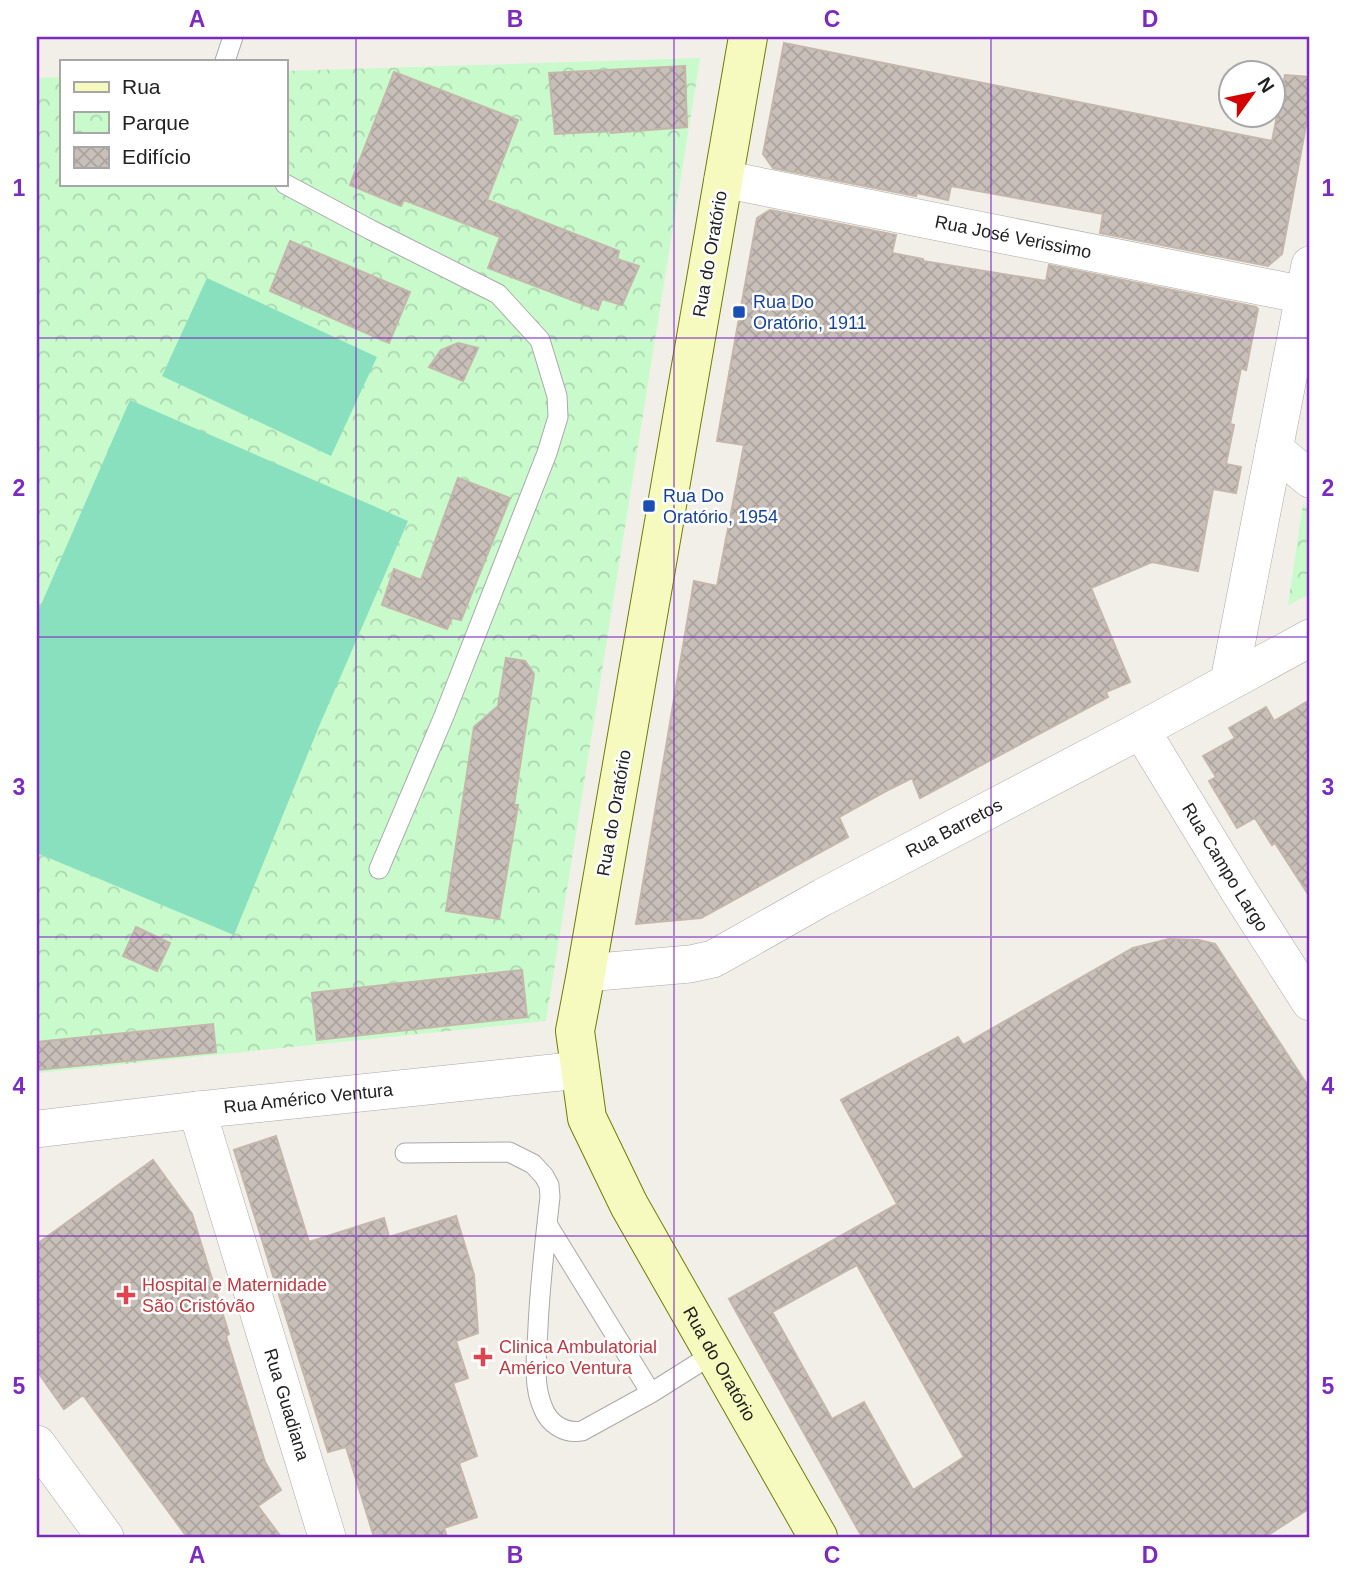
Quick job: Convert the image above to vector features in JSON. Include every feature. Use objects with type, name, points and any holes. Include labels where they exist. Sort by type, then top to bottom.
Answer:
[{"type":"street","name":"Rua do Oratório","points":[[748,37],[575,1031],[587,1118],[599,1143],[629,1205],[818,1537]]},
{"type":"street","name":"Rua José Verissimo","points":[[723,179],[1307,280]]},
{"type":"street","points":[[1229,681],[1307,280]]},
{"type":"street","points":[[1274,450],[1310,479]]},
{"type":"street","name":"Rua Barretos","points":[[586,973],[690,964],[713,959],[823,897],[1310,638]]},
{"type":"street","name":"Rua Campo Largo","points":[[1141,730],[1310,1002]]},
{"type":"street","name":"Rua Américo Ventura","points":[[37,1129],[580,1070]]},
{"type":"street","name":"Rua Guadiana","points":[[197,1110],[327,1537]]},
{"type":"street","points":[[37,1444],[105,1537]]},
{"type":"lane","points":[[225,60],[233,37]]},
{"type":"lane","points":[[287,185],[498,294],[540,340],[557,396],[558,417],[547,453],[444,716],[379,869]]},
{"type":"lane","points":[[405,1153],[509,1152],[533,1164],[544,1175],[549,1185],[550,1197],[541,1269],[536,1376],[543,1410],[556,1426],[573,1433],[582,1431],[651,1393],[713,1354]]},
{"type":"lane","points":[[547,1224],[651,1393]]},
{"type":"green space","points":[[700,58],[546,1021],[37,1073],[37,78],[60,77],[60,186],[287,186],[287,71]]},
{"type":"green space","points":[[207,278],[377,357],[331,456],[162,376]]},
{"type":"green space","points":[[130,400],[408,521],[320,724],[234,935],[37,853],[37,614]]},
{"type":"green space","points":[[1303,504],[1310,510],[1310,594],[1288,605]]},
{"type":"building","points":[[784,43],[1272,141],[1274,130],[1288,130],[1288,75],[1310,77],[1310,104],[1282,254],[1268,266],[1100,233],[1103,214],[951,186],[948,200],[917,193],[916,196],[773,168],[763,154]]},
{"type":"building","points":[[685,66],[687,127],[555,134],[549,73]]},
{"type":"building","points":[[394,72],[518,120],[487,200],[619,251],[617,259],[639,266],[622,305],[602,299],[598,310],[488,268],[500,237],[404,200],[401,206],[350,185]]},
{"type":"building","points":[[770,210],[896,235],[892,253],[923,261],[1046,281],[1049,265],[1256,307],[1258,309],[1246,370],[1241,368],[1230,424],[1234,425],[1226,464],[1241,467],[1236,493],[1213,489],[1198,571],[1152,562],[1091,588],[1130,682],[1106,692],[1108,697],[920,798],[912,778],[886,791],[839,817],[848,837],[701,918],[636,924],[694,581],[717,586],[744,445],[717,441],[757,218]]},
{"type":"building","points":[[290,241],[410,292],[389,343],[270,291]]},
{"type":"building","points":[[458,343],[478,348],[463,381],[429,367],[441,350]]},
{"type":"building","points":[[458,478],[510,498],[461,620],[452,618],[447,629],[382,605],[394,569],[421,580]]},
{"type":"building","points":[[506,658],[525,661],[534,674],[514,805],[518,805],[499,919],[446,911],[474,727],[498,706]]},
{"type":"building","points":[[1310,700],[1310,897],[1275,843],[1272,845],[1255,818],[1237,828],[1209,781],[1216,777],[1203,756],[1235,738],[1229,728],[1266,707],[1274,721]]},
{"type":"building","points":[[136,927],[170,943],[157,971],[123,956]]},
{"type":"building","points":[[1169,939],[1199,940],[1215,944],[1310,1089],[1310,1508],[1265,1537],[862,1537],[729,1299],[897,1204],[841,1100],[958,1037],[963,1045],[1133,948]],"holes":[[[857,1265],[964,1457],[913,1490],[864,1402],[832,1419],[772,1312]]]},
{"type":"building","points":[[522,970],[527,1017],[317,1040],[312,993]]},
{"type":"building","points":[[213,1024],[216,1052],[37,1070],[37,1042]]},
{"type":"building","points":[[276,1136],[309,1242],[384,1218],[389,1237],[456,1216],[474,1275],[478,1333],[456,1341],[468,1378],[453,1383],[477,1456],[459,1463],[477,1517],[444,1528],[447,1537],[374,1537],[346,1447],[328,1452],[234,1150]]},
{"type":"building","name":"Hospital e Maternidade São Cristóvão","points":[[153,1160],[192,1214],[265,1462],[281,1490],[258,1506],[281,1537],[187,1537],[83,1395],[64,1409],[37,1371],[37,1244]]},
{"type":"place","name":"Rua Do Oratório, 1911","points":[[739,312]]},
{"type":"place","name":"Rua Do Oratório, 1954","points":[[649,506]]},
{"type":"place","name":"Hospital e Maternidade São Cristóvão","points":[[126,1295]]},
{"type":"place","name":"Clinica Ambulatorial Américo Ventura","points":[[483,1357]]}]
